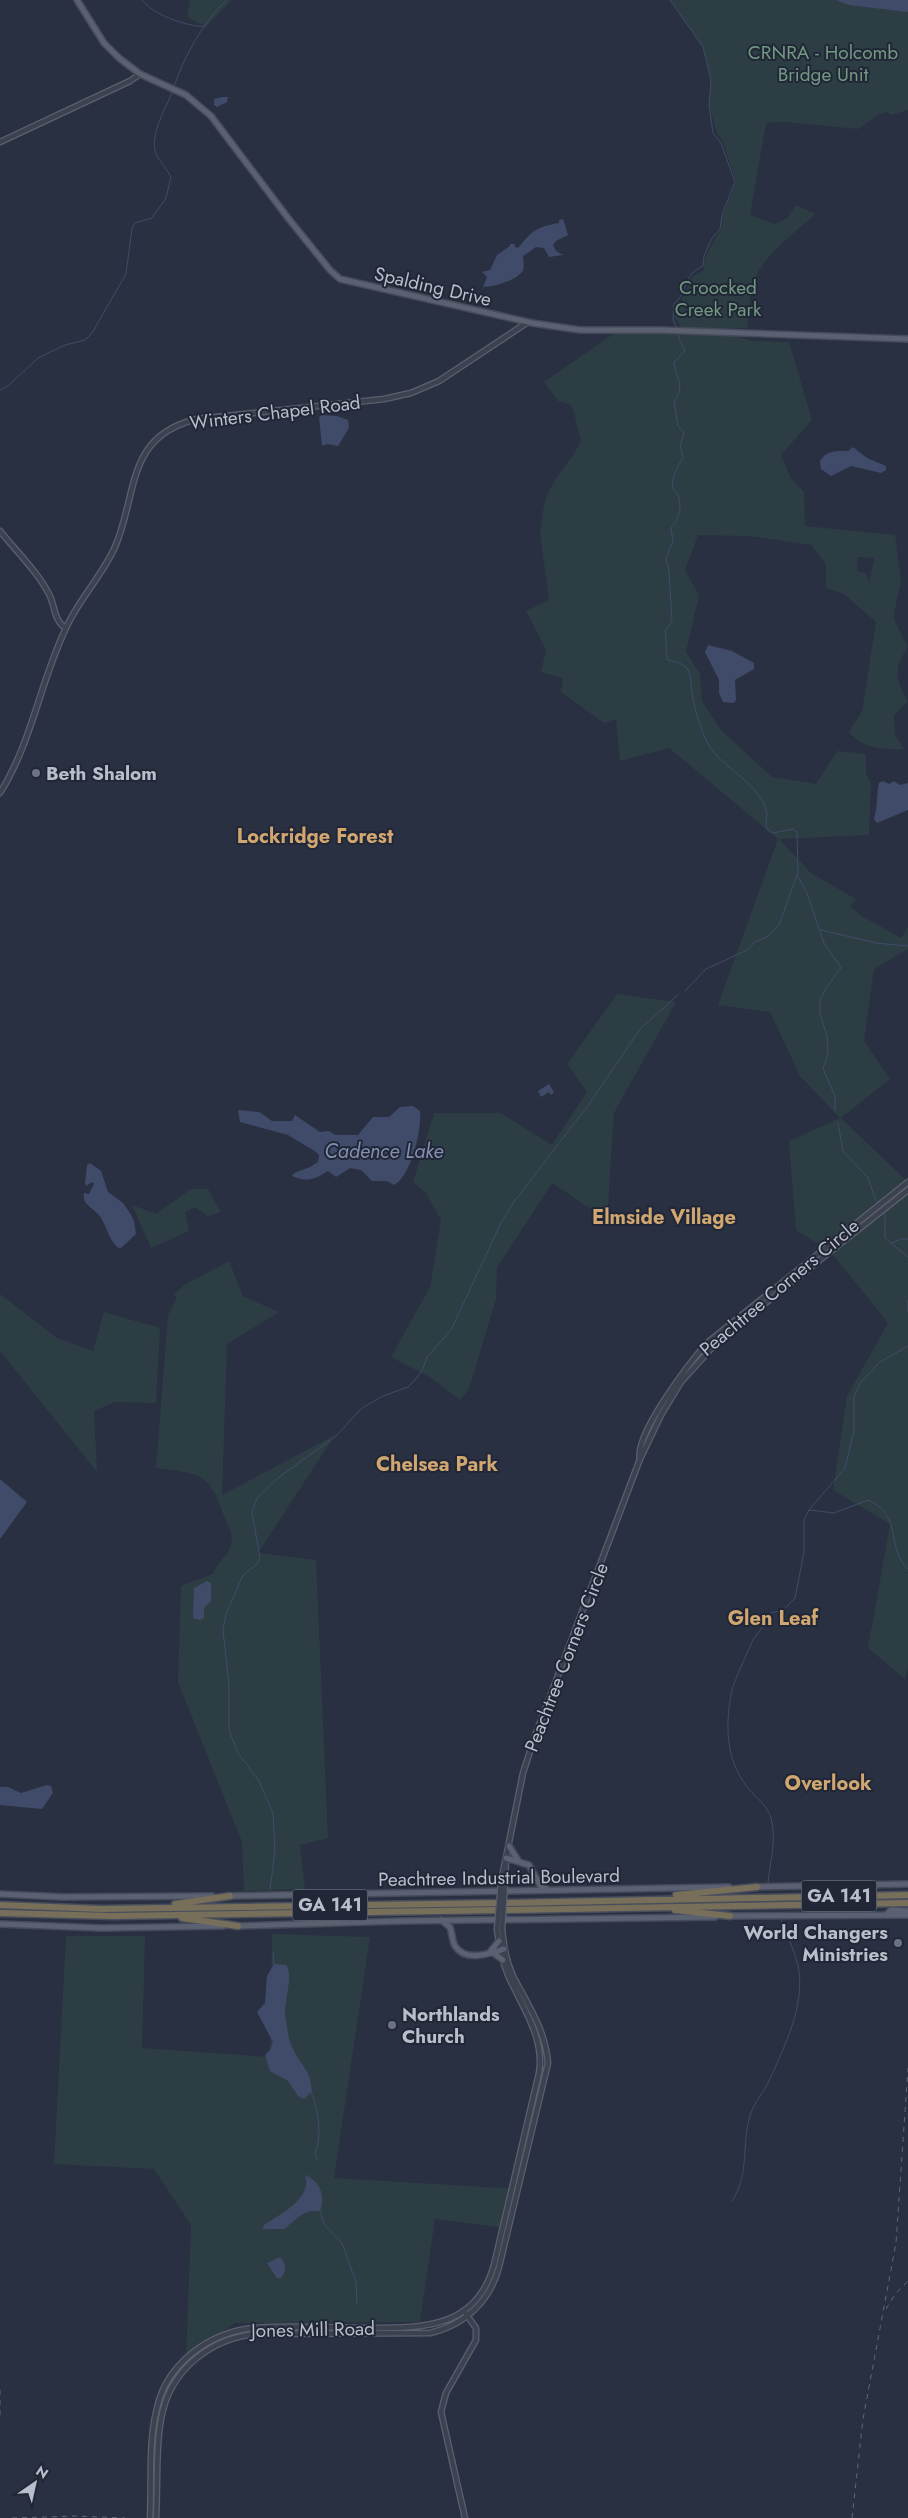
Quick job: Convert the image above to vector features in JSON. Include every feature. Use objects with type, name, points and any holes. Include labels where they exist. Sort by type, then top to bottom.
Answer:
[{"type":"highway","points":[[635,1900],[757,1887]]},
{"type":"highway","name":"Peachtree Industrial Boulevard","points":[[0,1913],[81,1916],[166,1916],[505,1906],[635,1900],[908,1895]]},
{"type":"highway","points":[[156,1908],[230,1896]]},
{"type":"highway","name":"Peachtree Industrial Boulevard","points":[[0,1905],[74,1908],[649,1907],[908,1902]]},
{"type":"highway","points":[[649,1907],[730,1916]]},
{"type":"highway","points":[[166,1916],[238,1926]]},
{"type":"main road","name":"Spalding Drive","points":[[77,0],[108,47],[140,74],[186,95],[211,116],[288,218],[330,270],[340,279],[528,322],[580,330],[660,330],[908,339]]},
{"type":"main road","points":[[508,1846],[518,1860]]},
{"type":"main road","points":[[506,1858],[518,1860],[531,1867],[542,1887],[551,1891]]},
{"type":"main road","points":[[529,1892],[537,1879]]},
{"type":"main road","name":"Peachtree Industrial Boulevard","points":[[0,1894],[74,1897],[230,1896],[908,1884]]},
{"type":"main road","points":[[886,1914],[891,1910],[908,1911]]},
{"type":"main road","points":[[0,1924],[102,1928],[440,1920],[908,1915]]},
{"type":"main road","points":[[440,1920],[450,1927],[456,1946],[463,1953],[473,1955],[502,1949]]},
{"type":"main road","points":[[452,1934],[462,1920]]},
{"type":"main road","points":[[491,1952],[499,1941]]},
{"type":"main road","points":[[491,1952],[503,1960]]},
{"type":"street","points":[[0,142],[130,81],[140,74]]},
{"type":"street","name":"Winters Chapel Road","points":[[0,793],[23,746],[66,628],[115,548],[134,475],[143,455],[157,437],[171,428],[196,420],[380,399],[411,393],[439,381],[528,322]]},
{"type":"street","points":[[0,531],[44,586],[54,605],[58,621],[66,628]]},
{"type":"street","name":"Peachtree Corners Circle","points":[[640,1459],[639,1454],[666,1395],[682,1372],[707,1343],[908,1182]]},
{"type":"street","name":"Peachtree Corners Circle","points":[[502,1949],[503,1882],[506,1858],[526,1762],[640,1459],[672,1397],[704,1355],[742,1320],[908,1190]]},
{"type":"street","name":"Peachtree Corners Circle","points":[[501,1931],[499,1941],[502,1949]]},
{"type":"street","name":"Jones Mill Road","points":[[501,1931],[517,1982]]},
{"type":"street","name":"Jones Mill Road","points":[[150,2518],[153,2431],[158,2402],[176,2368],[204,2344],[229,2333],[259,2328],[419,2327],[444,2322],[464,2311],[483,2290],[494,2264],[539,2073],[540,2053],[534,2032],[503,1960],[502,1949]]},
{"type":"street","name":"Jones Mill Road","points":[[156,2518],[159,2432],[163,2409],[180,2375],[207,2350],[234,2338],[256,2334],[430,2333],[452,2326],[468,2316],[489,2293],[499,2268],[546,2075],[547,2054],[542,2030],[502,1949]]},
{"type":"street","points":[[534,2032],[542,2030]]},
{"type":"street","points":[[464,2311],[476,2328],[476,2340],[446,2393],[441,2412],[465,2518]]},
{"type":"green space","points":[[190,0],[232,0],[206,27],[187,17]]},
{"type":"green space","name":"CRNRA - Holcomb Bridge Unit","points":[[670,0],[838,0],[908,12],[908,110],[891,115],[887,112],[880,114],[858,129],[784,122],[766,123],[750,215],[775,224],[787,218],[796,205],[815,214],[771,254],[758,273],[752,288],[747,328],[683,329],[674,316],[692,277],[704,270],[705,257],[721,229],[723,216],[736,182],[723,142],[717,133],[709,105],[711,80],[703,47]]},
{"type":"green space","points":[[616,332],[735,336],[752,341],[789,342],[812,420],[781,455],[791,478],[804,492],[805,526],[895,535],[901,580],[894,614],[896,624],[908,647],[898,668],[898,680],[908,701],[894,715],[895,735],[904,749],[889,749],[867,745],[860,742],[849,732],[862,711],[876,622],[844,594],[826,588],[826,564],[811,545],[750,536],[698,535],[685,570],[699,595],[686,652],[700,674],[702,701],[720,729],[772,777],[816,784],[837,751],[866,754],[866,773],[871,784],[869,835],[779,839],[811,873],[856,899],[850,906],[862,916],[901,938],[908,927],[908,949],[874,969],[864,1041],[890,1079],[841,1118],[908,1182],[908,1668],[905,1679],[868,1648],[890,1524],[833,1490],[847,1396],[888,1323],[831,1252],[796,1230],[789,1141],[840,1118],[800,1076],[770,1012],[718,1005],[778,839],[669,748],[620,761],[616,719],[604,723],[561,692],[563,678],[541,672],[546,650],[526,611],[549,600],[540,533],[543,512],[552,484],[581,441],[573,409],[569,404],[558,401],[544,382]],"holes":[[[858,557],[874,558],[869,583],[866,573],[857,571]]]},
{"type":"green space","points":[[617,994],[676,1002],[614,1113],[607,1220],[552,1183],[497,1268],[496,1299],[469,1389],[460,1400],[430,1377],[391,1357],[430,1287],[441,1220],[426,1193],[413,1182],[434,1113],[501,1113],[552,1145],[587,1092],[567,1064]]},
{"type":"green space","points":[[191,1189],[208,1189],[221,1212],[208,1216],[195,1207],[185,1212],[189,1231],[151,1248],[132,1205],[156,1214]]},
{"type":"green space","points":[[229,1261],[243,1296],[279,1312],[227,1344],[222,1495],[335,1435],[258,1553],[316,1560],[328,1838],[300,1845],[305,1889],[244,1891],[242,1842],[178,1682],[181,1586],[213,1574],[229,1549],[232,1538],[219,1501],[207,1483],[200,1477],[192,1474],[156,1468],[168,1315],[177,1298],[174,1294],[184,1285]]},
{"type":"green space","points":[[0,1294],[57,1338],[93,1351],[104,1312],[160,1328],[156,1403],[115,1402],[94,1411],[97,1472],[0,1351]]},
{"type":"green space","points":[[272,1934],[370,1937],[334,2178],[519,2189],[511,2229],[435,2219],[420,2322],[235,2323],[186,2358],[191,2225],[154,2169],[54,2164],[66,1936],[145,1936],[142,2048],[270,2057]]},
{"type":"water","points":[[836,0],[908,0],[908,12],[849,5]]},
{"type":"water","points":[[228,97],[227,102],[217,107],[214,105],[214,99]]},
{"type":"water","points":[[563,219],[568,235],[556,241],[553,245],[556,251],[563,255],[549,257],[544,248],[536,247],[523,256],[523,268],[519,275],[504,283],[483,287],[487,277],[482,272],[490,270],[497,255],[510,246],[510,244],[515,244],[515,247],[518,248],[535,231],[545,226],[559,223],[559,220]]},
{"type":"water","points":[[322,415],[337,416],[348,420],[349,428],[338,446],[327,444],[322,446],[319,417]]},
{"type":"water","points":[[853,447],[867,458],[886,466],[886,470],[881,473],[851,466],[831,476],[821,469],[820,461],[823,457],[836,451],[848,451]]},
{"type":"water","points":[[708,645],[732,651],[754,663],[754,669],[735,680],[736,700],[734,703],[723,702],[719,693],[719,680],[705,652]]},
{"type":"water","points":[[883,781],[889,784],[894,781],[900,785],[908,783],[908,810],[877,823],[874,819],[878,788],[879,783]]},
{"type":"water","points":[[549,1084],[554,1092],[551,1095],[549,1092],[541,1097],[538,1091]]},
{"type":"water","name":"Cadence Lake","points":[[413,1106],[420,1111],[417,1140],[406,1173],[394,1185],[387,1181],[372,1181],[361,1170],[350,1168],[336,1177],[328,1171],[307,1180],[292,1176],[294,1173],[318,1162],[319,1155],[288,1135],[240,1122],[238,1110],[259,1112],[272,1121],[292,1121],[295,1115],[320,1132],[329,1131],[335,1135],[358,1135],[373,1117],[389,1117],[400,1107]]},
{"type":"water","points":[[90,1163],[101,1171],[108,1192],[123,1203],[134,1221],[136,1234],[120,1249],[111,1239],[99,1215],[85,1201],[84,1193],[89,1194],[94,1184],[92,1182],[86,1186],[85,1184],[87,1165]]},
{"type":"water","points":[[0,1479],[27,1502],[0,1539]]},
{"type":"water","points":[[207,1581],[211,1583],[211,1601],[204,1608],[204,1618],[200,1620],[193,1618],[194,1588]]},
{"type":"water","points":[[47,1785],[51,1786],[53,1793],[42,1809],[0,1805],[0,1787],[8,1787],[21,1793]]},
{"type":"water","points":[[274,1964],[286,1965],[288,1969],[289,1981],[285,2015],[288,2032],[293,2049],[309,2076],[312,2091],[304,2099],[298,2096],[288,2081],[270,2071],[265,2055],[270,2050],[273,2042],[257,2012],[265,2003],[267,1976]]},
{"type":"water","points":[[305,2176],[315,2181],[318,2185],[322,2195],[320,2211],[310,2211],[301,2215],[284,2229],[263,2229],[264,2225],[286,2211],[299,2199],[304,2192]]},
{"type":"water","points":[[280,2257],[284,2262],[285,2270],[281,2278],[277,2278],[267,2263]]},
{"type":"waterway","points":[[142,0],[154,11],[170,19],[204,27]]},
{"type":"waterway","points":[[174,87],[183,63],[195,40],[226,0]]},
{"type":"waterway","points":[[670,0],[703,47],[711,80],[709,105],[713,133],[721,143],[735,182],[722,215],[720,229],[711,240],[704,256],[703,266],[691,274],[682,294],[674,304],[673,320],[677,328]]},
{"type":"waterway","points":[[0,390],[8,386],[38,358],[65,345],[85,340],[92,333],[126,274],[132,228],[135,223],[152,218],[166,198],[171,177],[156,154],[154,147],[156,130],[173,91]]},
{"type":"waterway","points":[[679,331],[679,339],[685,350],[674,363],[680,387],[678,396],[674,401],[678,426],[684,433],[680,446],[683,457],[672,484],[679,498],[680,510],[671,528],[673,541],[666,558],[669,572],[672,621],[665,631],[667,657],[668,660],[680,663],[688,669],[692,695],[701,728],[708,744],[721,760],[758,794],[767,814],[767,829],[773,833],[793,829],[797,832],[798,872],[779,925],[767,937],[755,942],[747,950],[706,969],[685,991]]},
{"type":"waterway","points":[[797,875],[807,893],[824,943],[841,968],[826,988],[820,1001],[820,1013],[827,1036],[828,1053],[823,1069],[835,1096],[835,1111]]},
{"type":"waterway","points":[[821,930],[876,943],[908,946]]},
{"type":"waterway","points":[[270,1890],[275,1850],[273,1813],[259,1781],[238,1753],[229,1730],[229,1686],[223,1630],[226,1614],[243,1575],[257,1564],[260,1558],[252,1512],[257,1498],[278,1478],[336,1436],[362,1408],[383,1396],[408,1387],[415,1380],[423,1369],[427,1357],[451,1330],[500,1225],[513,1203],[587,1107],[641,1028],[678,995]]},
{"type":"waterway","points":[[838,1123],[843,1151],[868,1178],[876,1201]]},
{"type":"waterway","points":[[885,1214],[885,1238],[908,1257]]},
{"type":"waterway","points":[[892,1243],[901,1239],[908,1239]]},
{"type":"waterway","points":[[908,1300],[908,1312]]},
{"type":"waterway","points":[[771,1613],[783,1610],[795,1598],[804,1552],[804,1520],[809,1510],[845,1468],[854,1431],[854,1397],[860,1383],[880,1362],[908,1346]]},
{"type":"waterway","points":[[809,1510],[834,1513],[868,1500],[879,1507],[886,1515],[890,1523],[897,1552],[901,1561],[908,1569]]},
{"type":"waterway","points":[[766,1621],[753,1640],[733,1686],[728,1716],[728,1729],[731,1754],[740,1777],[764,1805],[771,1818],[773,1842],[768,1882]]},
{"type":"waterway","points":[[732,2201],[741,2181],[750,2116],[782,2052],[797,2009],[800,1980],[798,1965],[781,1919]]},
{"type":"waterway","points":[[273,1953],[274,1964]]},
{"type":"waterway","points":[[311,2092],[319,2123],[315,2154],[317,2159]]},
{"type":"waterway","points":[[320,2211],[324,2224],[342,2243],[356,2282],[357,2305]]},
{"type":"railway","points":[[852,2518],[863,2419],[896,2243],[908,2068]]},
{"type":"railway","points":[[886,2309],[896,2293],[908,2281]]},
{"type":"railway","points":[[0,2390],[0,2415]]},
{"type":"railway","points":[[12,2518],[77,2516],[125,2518]]},
{"type":"place","name":"Beth Shalom","points":[[36,773]]},
{"type":"place","name":"World Changers Ministries","points":[[898,1943]]},
{"type":"place","name":"Northlands Church","points":[[392,2025]]},
{"type":"district","name":"Lockridge Forest","points":[[315,836]]},
{"type":"district","name":"Elmside Village","points":[[664,1217]]},
{"type":"district","name":"Chelsea Park","points":[[437,1464]]},
{"type":"district","name":"Glen Leaf","points":[[773,1618]]},
{"type":"district","name":"Overlook","points":[[828,1783]]},
{"type":"park label","name":"Croocked Creek Park","points":[[718,298]]}]
